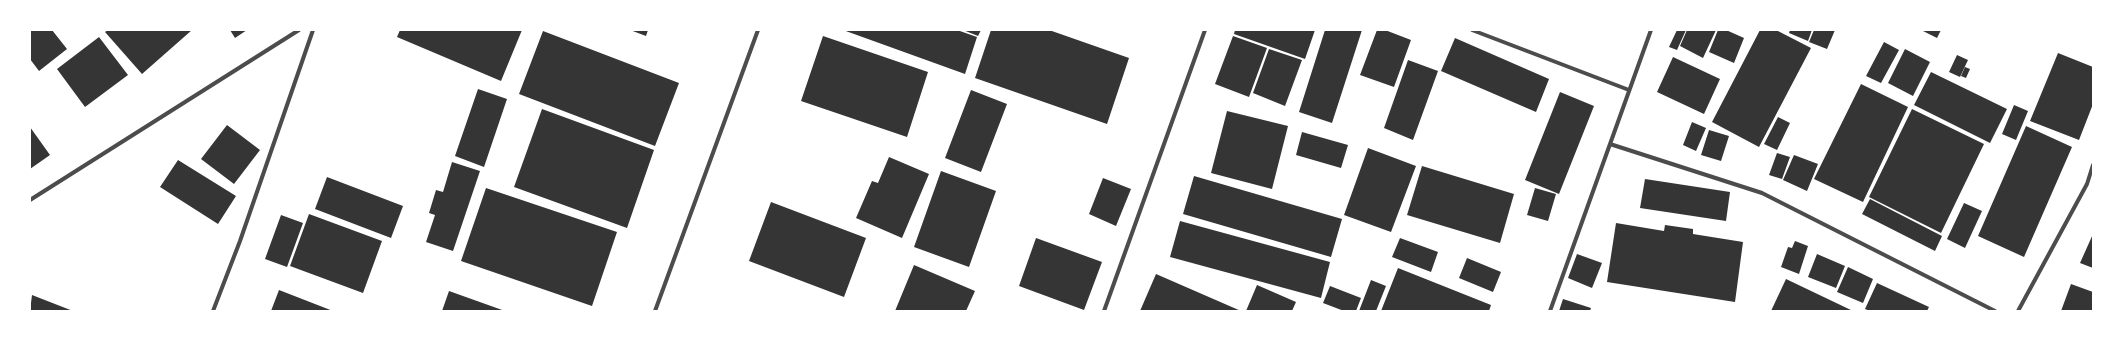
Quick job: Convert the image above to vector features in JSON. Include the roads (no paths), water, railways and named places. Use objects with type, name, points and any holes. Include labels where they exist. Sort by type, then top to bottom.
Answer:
[{"type":"street","points":[[30,200],[299,30]]},
{"type":"street","points":[[213,311],[240,241],[313,30]]},
{"type":"street","points":[[655,311],[758,30]]},
{"type":"street","points":[[1104,311],[1204,30]]},
{"type":"street","points":[[1472,30],[1629,90]]},
{"type":"street","points":[[1550,311],[1651,30]]},
{"type":"street","points":[[1610,144],[1762,192],[1995,311]]},
{"type":"street","points":[[2018,311],[2087,184],[2093,165]]}]
